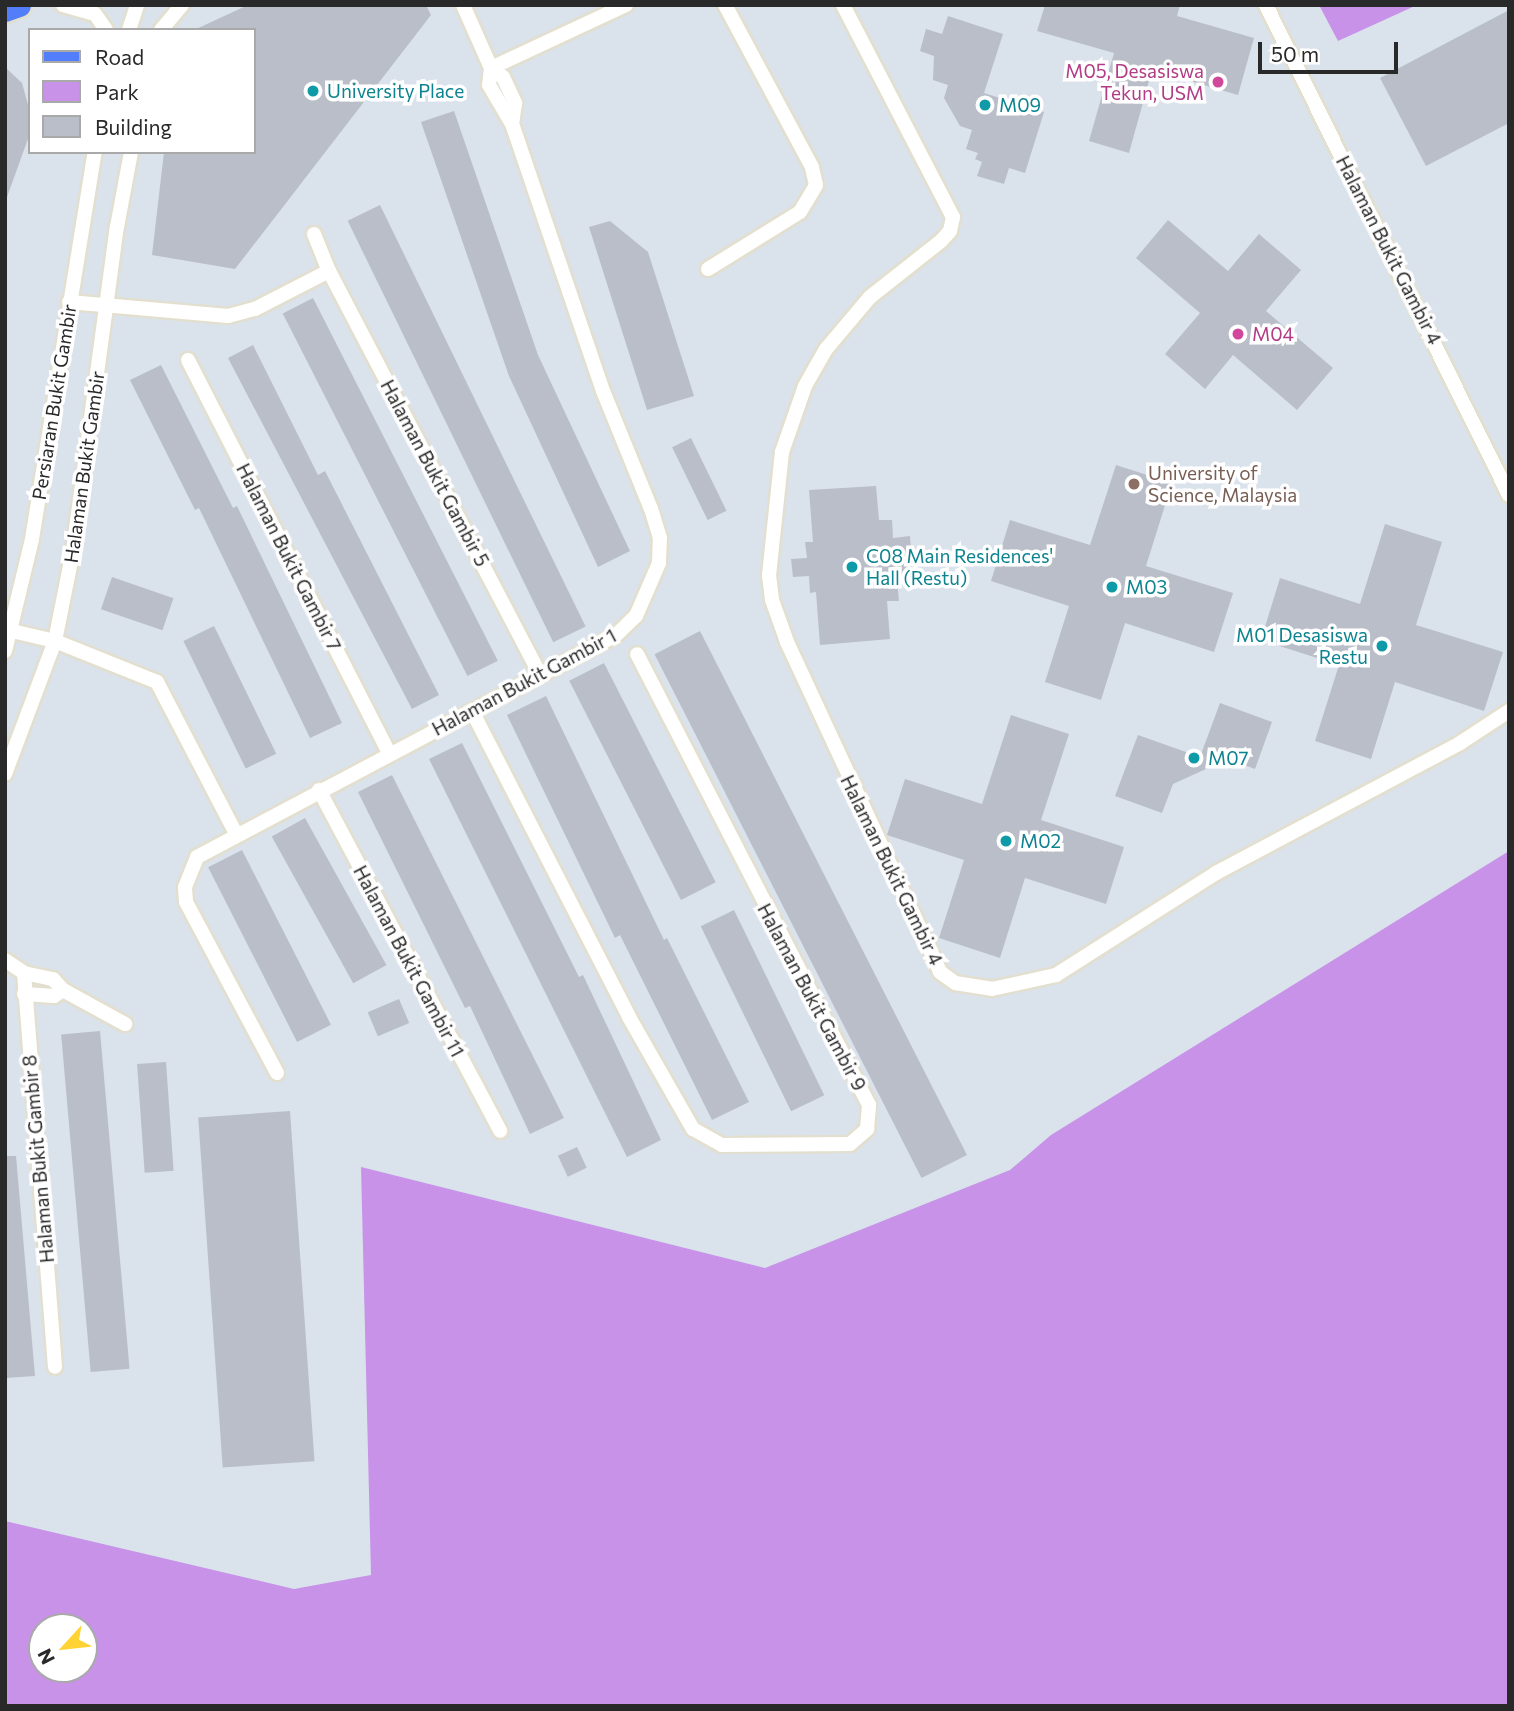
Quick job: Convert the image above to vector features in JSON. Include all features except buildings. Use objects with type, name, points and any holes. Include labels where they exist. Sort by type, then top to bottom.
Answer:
[{"type":"main road","points":[[5,10],[19,5]]},
{"type":"street","points":[[63,5],[94,14],[104,28]]},
{"type":"street","points":[[130,28],[137,5]]},
{"type":"street","points":[[163,28],[182,5]]},
{"type":"street","name":"Halaman Bukit Gambir 1","points":[[276,1073],[184,894],[197,857],[319,790],[615,636],[636,616],[653,582],[660,538],[603,391],[512,124],[489,85],[491,68],[463,5]]},
{"type":"street","points":[[491,68],[626,5]]},
{"type":"street","points":[[708,269],[800,212],[811,200],[816,186],[813,167],[725,5]]},
{"type":"street","name":"Halaman Bukit Gambir 4","points":[[843,5],[948,202],[953,217],[950,231],[870,297],[826,349],[804,386],[782,452],[769,575],[772,600],[787,642],[940,972],[955,983],[992,989],[1056,975],[1216,873],[1460,743],[1509,711]]},
{"type":"street","name":"Halaman Bukit Gambir 4","points":[[1266,5],[1509,495]]},
{"type":"street","name":"Persiaran Bukit Gambir","points":[[5,651],[12,631],[32,539],[95,154]]},
{"type":"street","name":"Halaman Bukit Gambir","points":[[5,774],[55,641],[73,551],[131,154]]},
{"type":"street","name":"Halaman Bukit Gambir 5","points":[[314,234],[328,271],[540,675]]},
{"type":"street","points":[[69,302],[228,316],[255,309],[328,271]]},
{"type":"street","name":"Halaman Bukit Gambir 7","points":[[188,360],[390,754]]},
{"type":"street","points":[[12,631],[55,641],[157,681],[236,834]]},
{"type":"street","name":"Halaman Bukit Gambir 9","points":[[472,710],[629,1017],[693,1129],[722,1145],[850,1144],[867,1129],[869,1105],[637,654]]},
{"type":"street","name":"Halaman Bukit Gambir 11","points":[[319,790],[500,1131]]},
{"type":"street","points":[[5,960],[24,973],[53,979],[63,990],[125,1024]]},
{"type":"street","name":"Halaman Bukit Gambir 8","points":[[24,973],[55,1367]]},
{"type":"street","points":[[24,993],[54,996],[63,990]]},
{"type":"green space","points":[[1319,5],[1417,5],[1338,41]]},
{"type":"green space","points":[[1509,851],[1509,1706],[5,1706],[5,1521],[294,1589],[371,1575],[361,1167],[765,1268],[1010,1170],[1051,1135]]},
{"type":"place","name":"M05, Desasiswa Tekun, USM","points":[[1218,82]]},
{"type":"place","name":"University Place","points":[[313,91]]},
{"type":"place","name":"M09","points":[[985,105]]},
{"type":"place","name":"M04","points":[[1238,334]]},
{"type":"place","name":"University of Science, Malaysia","points":[[1134,484]]},
{"type":"place","name":"C08 Main Residences' Hall (Restu)","points":[[852,567]]},
{"type":"place","name":"M03","points":[[1112,587]]},
{"type":"place","name":"M01 Desasiswa Restu","points":[[1382,646]]},
{"type":"place","name":"M07","points":[[1194,758]]},
{"type":"place","name":"M02","points":[[1006,841]]}]
